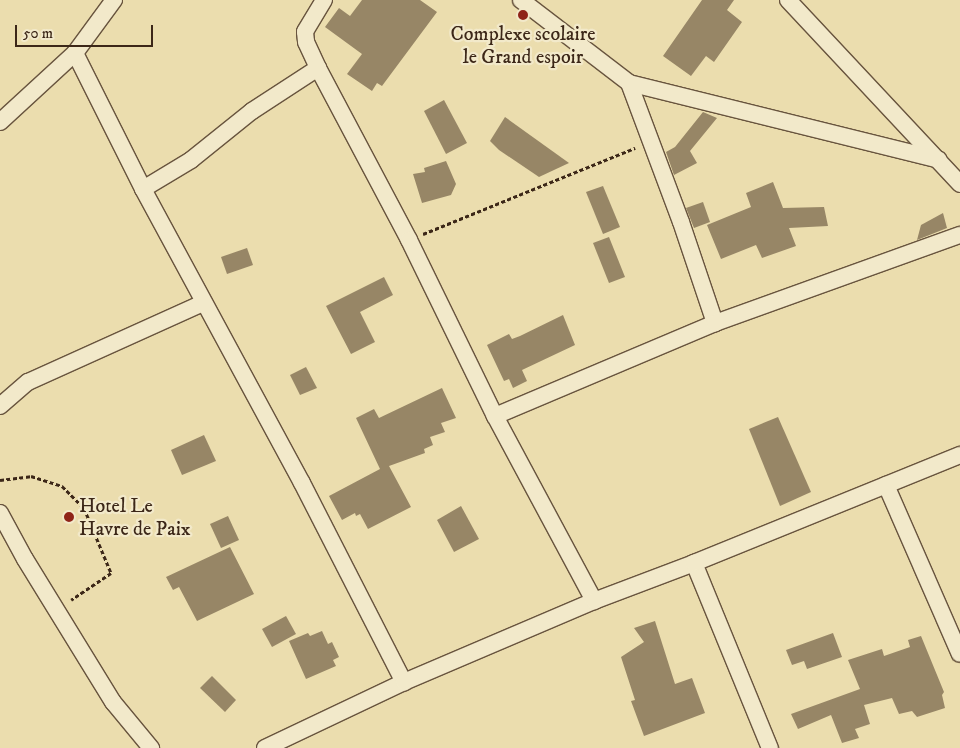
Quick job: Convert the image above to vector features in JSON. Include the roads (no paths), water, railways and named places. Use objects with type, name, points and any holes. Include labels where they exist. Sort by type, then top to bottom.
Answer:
[{"type":"street","points":[[0,122],[75,53],[114,0]]},
{"type":"street","points":[[324,0],[305,32],[306,42],[409,240],[495,416],[594,601]]},
{"type":"street","points":[[788,0],[960,184]]},
{"type":"street","points":[[527,2],[629,83],[939,160]]},
{"type":"street","points":[[75,53],[203,303],[302,482],[404,682]]},
{"type":"street","points":[[144,189],[191,160],[252,111],[318,68]]},
{"type":"street","points":[[629,83],[681,222],[715,323]]},
{"type":"street","points":[[495,416],[715,323],[960,235]]},
{"type":"street","points":[[0,406],[28,382],[203,303]]},
{"type":"street","points":[[265,748],[404,682],[594,601],[694,563],[960,454]]},
{"type":"street","points":[[886,484],[960,654]]},
{"type":"street","points":[[0,513],[25,559],[113,702],[151,748]]},
{"type":"street","points":[[694,563],[770,748]]},
{"type":"place","name":"Complexe scolaire le Grand espoir","points":[[523,15]]},
{"type":"place","name":"Hotel Le Havre de Paix","points":[[69,517]]}]
